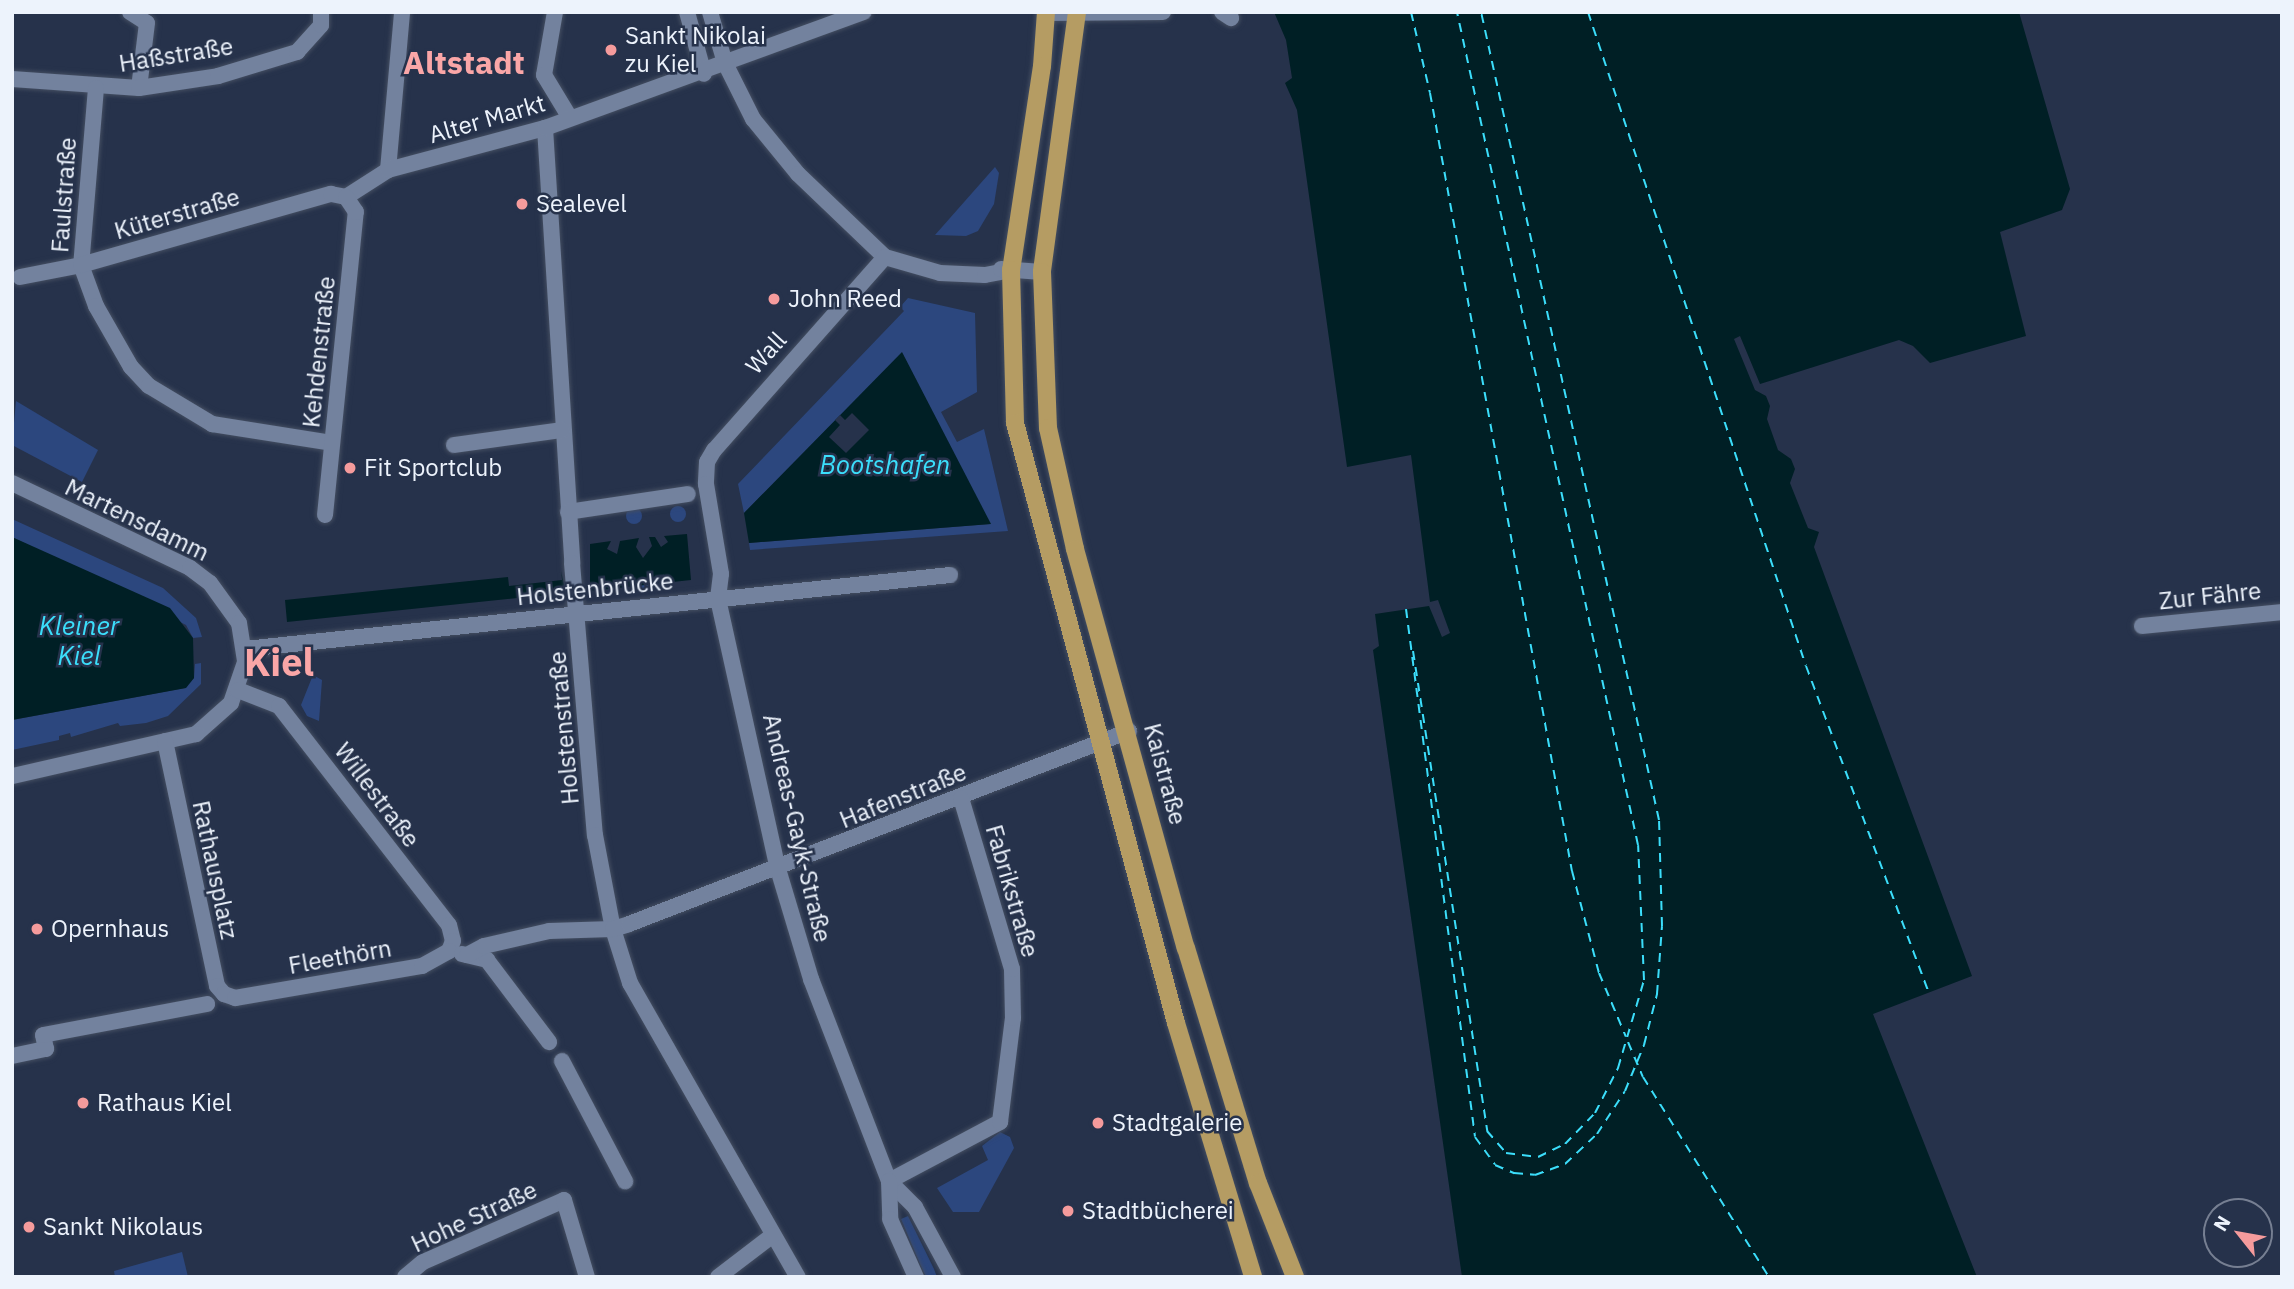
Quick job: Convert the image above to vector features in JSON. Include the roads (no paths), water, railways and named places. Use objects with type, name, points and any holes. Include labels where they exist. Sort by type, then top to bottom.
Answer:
[{"type":"main road","points":[[1046,13],[1042,66],[1011,270],[1015,423],[1098,742],[1253,1277]]},
{"type":"main road","points":[[1042,272],[1077,13]]},
{"type":"main road","name":"Kaistraße","points":[[1042,272],[1048,428],[1055,469],[1190,961],[1258,1183],[1295,1277]]},
{"type":"street","points":[[130,12],[147,23],[139,88]]},
{"type":"street","name":"Haßstraße","points":[[12,79],[96,88],[139,88],[218,76],[297,52],[321,24],[321,12]]},
{"type":"street","name":"Alter Markt","points":[[388,170],[402,12]]},
{"type":"street","name":"Alter Markt","points":[[346,197],[388,170],[545,128],[570,118],[544,75],[555,12]]},
{"type":"street","points":[[687,12],[704,74]]},
{"type":"street","points":[[710,12],[725,63],[753,119],[798,174],[885,257],[904,264],[972,275],[1011,270],[1042,272]]},
{"type":"street","points":[[570,118],[704,74],[725,63],[864,12]]},
{"type":"street","points":[[1046,13],[1163,12]]},
{"type":"street","name":"Faulstraße","points":[[96,88],[81,265],[117,344],[131,367],[165,397],[212,424],[332,443]]},
{"type":"street","name":"Holstenstraße","points":[[545,128],[562,430],[595,835],[613,929],[630,983],[798,1277]]},
{"type":"street","name":"Küterstraße","points":[[15,277],[81,265],[331,194],[346,197]]},
{"type":"street","name":"Kehdenstraße","points":[[326,515],[356,212],[346,197]]},
{"type":"street","name":"Wall","points":[[718,599],[721,574],[708,492],[707,463],[714,450],[885,257]]},
{"type":"street","points":[[454,445],[562,430]]},
{"type":"street","name":"Martensdamm","points":[[12,483],[190,568],[210,583],[239,623],[245,649]]},
{"type":"street","points":[[568,512],[688,494]]},
{"type":"street","name":"Holstenbrücke","points":[[245,649],[576,607],[718,599],[950,575]]},
{"type":"street","name":"Andreas-Gayk-Straße","points":[[718,599],[778,869],[811,979],[888,1178],[890,1219],[916,1277]]},
{"type":"street","name":"Zur Fähre","points":[[2142,626],[2282,612]]},
{"type":"street","points":[[12,776],[196,734],[231,703],[238,690],[245,649]]},
{"type":"street","name":"Willestraße","points":[[238,690],[279,706],[449,925],[453,941],[449,951]]},
{"type":"street","name":"Hafenstraße","points":[[467,955],[484,946],[549,930],[613,929],[778,869],[1129,731]]},
{"type":"street","name":"Rathausplatz","points":[[165,741],[218,986],[235,998]]},
{"type":"street","name":"Fabrikstraße","points":[[888,1178],[1000,1122],[1013,1018],[1012,969],[961,798]]},
{"type":"street","points":[[449,951],[486,960],[549,1042]]},
{"type":"street","name":"Fleethörn","points":[[235,998],[422,966],[449,951]]},
{"type":"street","points":[[12,1056],[46,1049],[43,1035],[206,1004]]},
{"type":"street","points":[[562,1061],[625,1181]]},
{"type":"street","name":"Andreas-Gayk-Straße","points":[[888,1178],[915,1208],[951,1274]]},
{"type":"street","name":"Hohe Straße","points":[[405,1277],[423,1262],[564,1200],[587,1277]]},
{"type":"street","points":[[718,1277],[773,1235]]},
{"type":"water","points":[[1274,12],[2019,12],[2070,189],[2062,210],[2000,232],[2026,336],[1930,363],[1913,346],[1899,340],[1760,384],[1740,336],[1734,339],[1755,390],[1766,396],[1770,406],[1767,419],[1778,450],[1791,459],[1795,469],[1790,483],[1808,528],[1819,532],[1814,547],[1972,976],[1873,1014],[1977,1277],[1462,1277],[1373,650],[1379,646],[1375,614],[1429,606],[1442,637],[1450,633],[1438,600],[1430,602],[1411,455],[1347,467],[1297,110],[1285,83],[1292,78],[1286,40]]},
{"type":"water","name":"Bootshafen","points":[[902,352],[991,524],[749,543],[744,513]]},
{"type":"water","points":[[687,534],[691,580],[590,591],[590,544],[611,541],[607,549],[617,554],[620,541],[639,538],[636,547],[643,558],[652,546],[649,537],[655,537],[661,547],[668,542],[664,536]]},
{"type":"water","name":"Kleiner Kiel","points":[[12,537],[170,608],[193,638],[194,678],[186,688],[12,720]]},
{"type":"water","points":[[561,571],[566,593],[287,622],[285,600],[508,577],[509,586],[562,580]]},
{"type":"place","name":"Sankt Nikolai zu Kiel","points":[[611,50]]},
{"type":"place","name":"Sealevel","points":[[522,204]]},
{"type":"place","name":"John Reed","points":[[774,299]]},
{"type":"place","name":"Fit Sportclub","points":[[350,468]]},
{"type":"place","name":"Opernhaus","points":[[37,929]]},
{"type":"place","name":"Rathaus Kiel","points":[[83,1103]]},
{"type":"place","name":"Stadtgalerie","points":[[1098,1123]]},
{"type":"place","name":"Stadtbücherei","points":[[1068,1211]]},
{"type":"place","name":"Sankt Nikolaus","points":[[29,1227]]},
{"type":"district","name":"Altstadt","points":[[464,62]]},
{"type":"district","name":"Kiel","points":[[279,662]]}]
